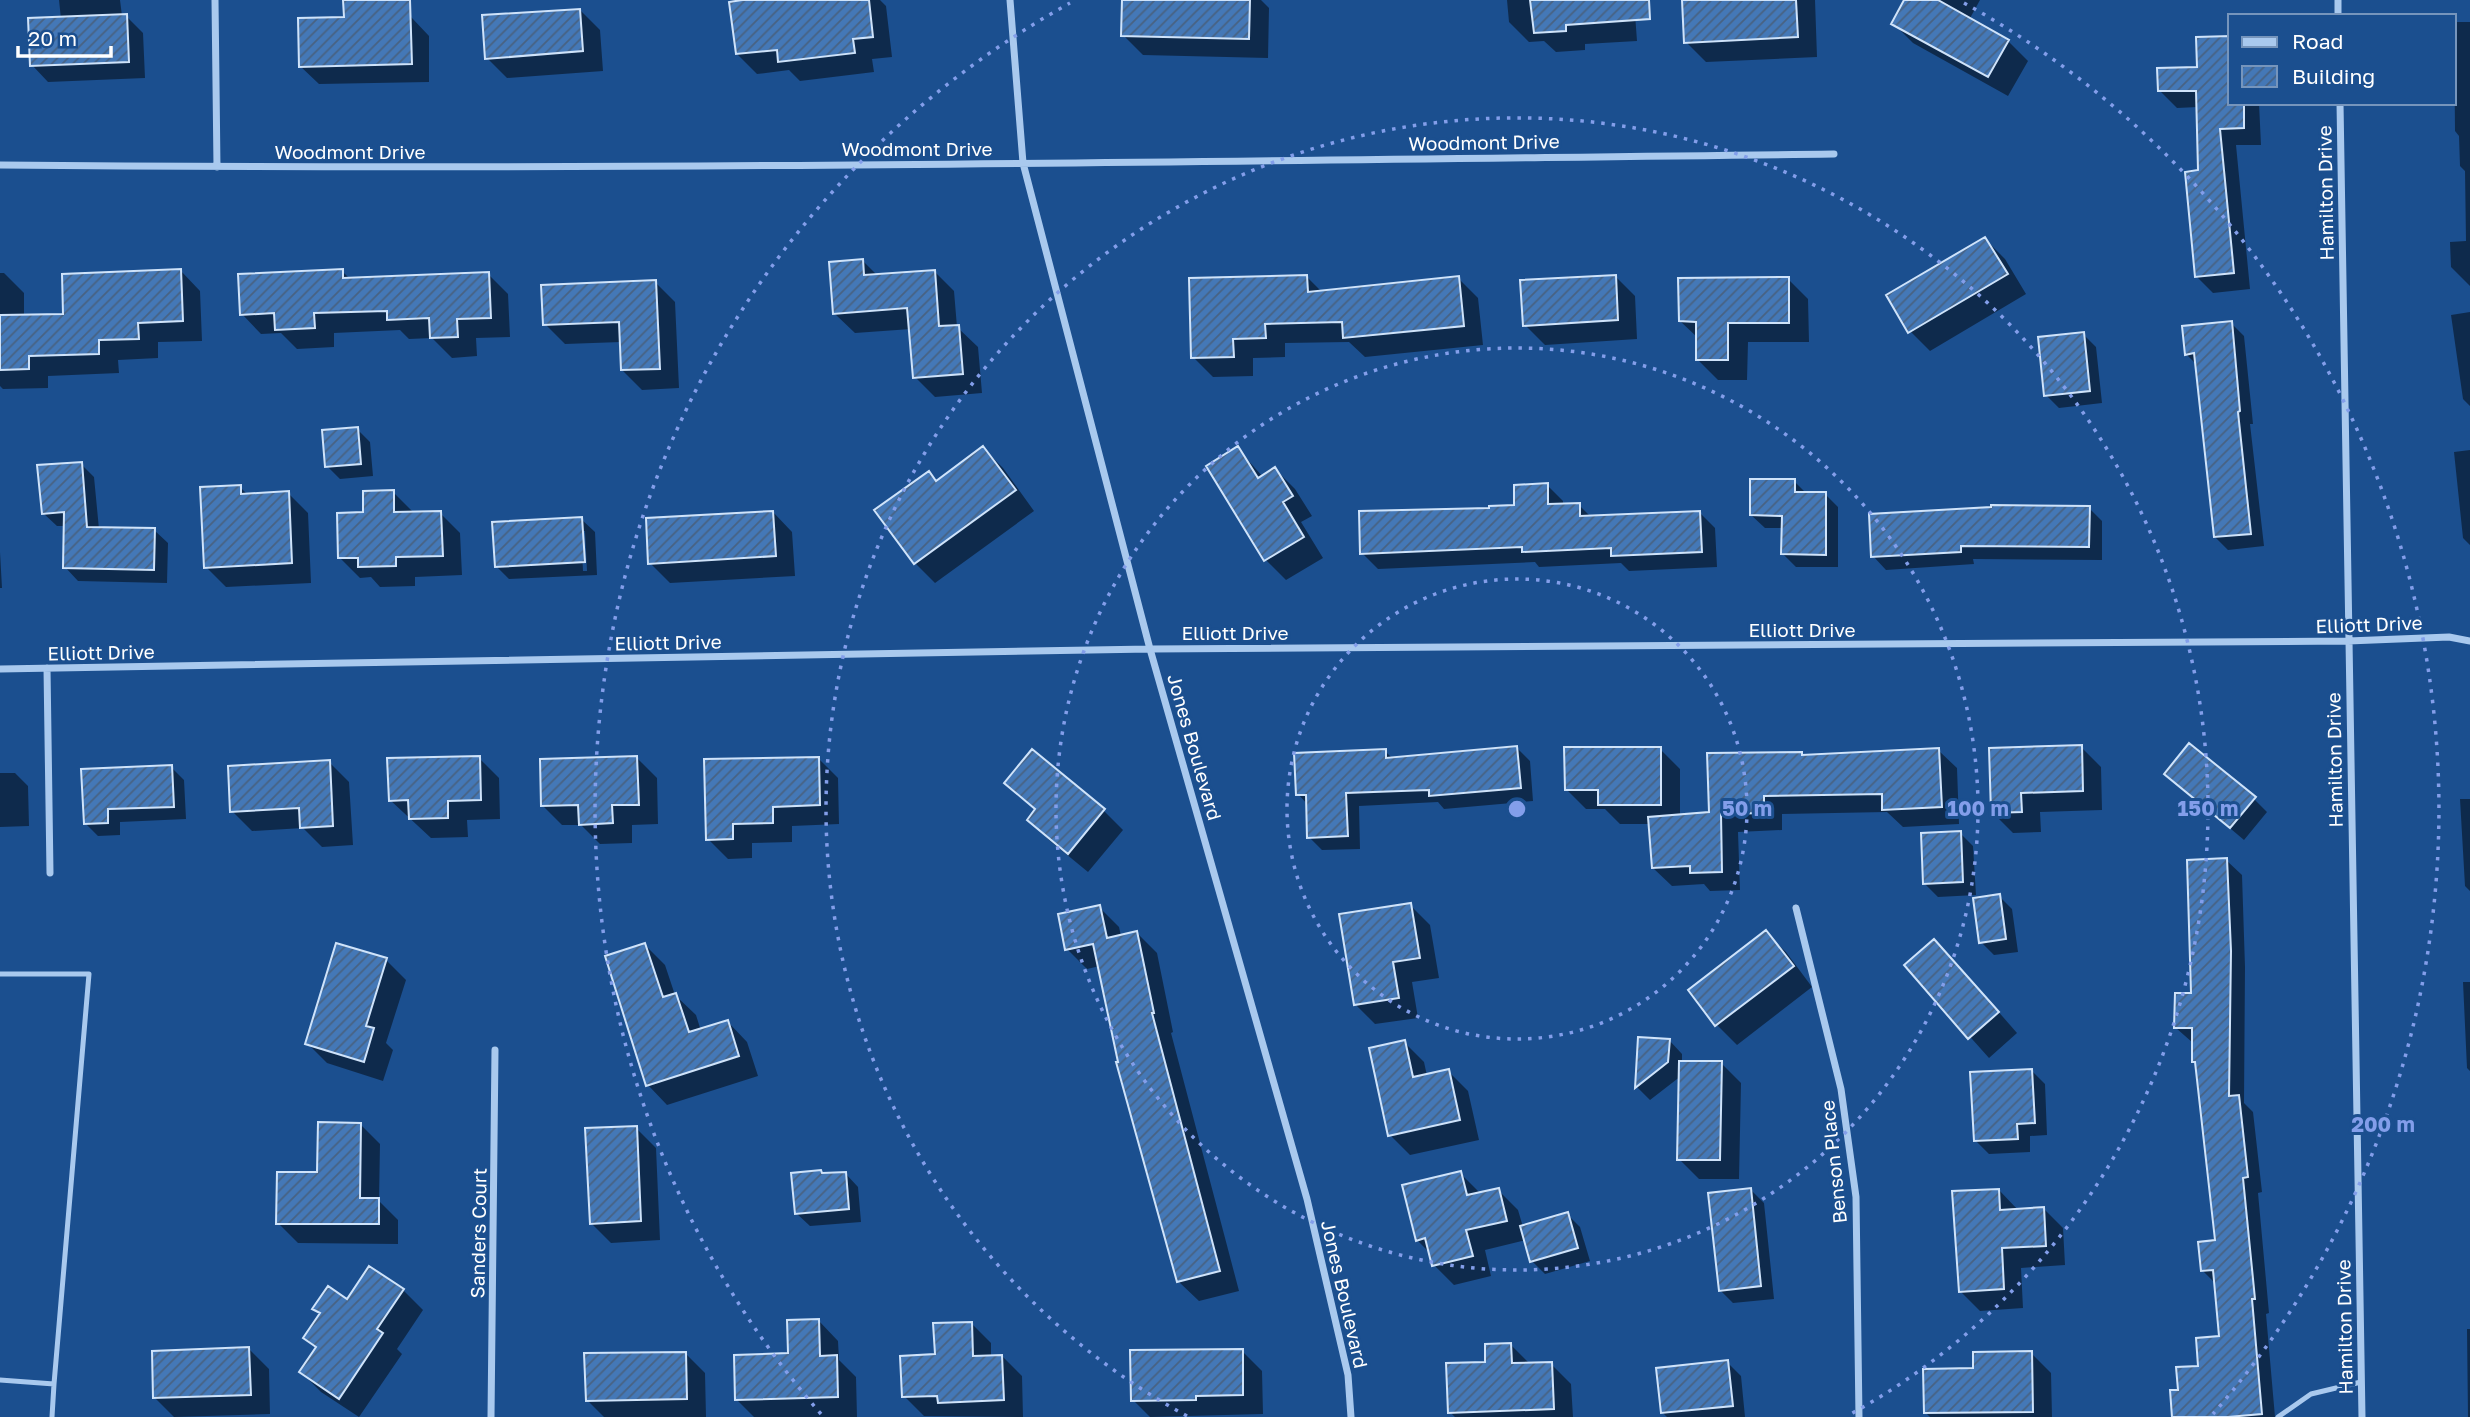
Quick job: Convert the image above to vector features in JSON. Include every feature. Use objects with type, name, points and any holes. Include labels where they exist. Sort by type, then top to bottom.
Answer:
[{"type":"street","points":[[215,0],[217,167]]},
{"type":"street","name":"Jones Boulevard","points":[[1010,0],[1023,163],[1150,649],[1307,1199],[1348,1375],[1351,1417]]},
{"type":"street","name":"Hamilton Drive","points":[[2340,105],[2361,1417]]},
{"type":"street","name":"Woodmont Drive","points":[[0,165],[217,167],[1023,163],[1834,154]]},
{"type":"street","name":"Elliott Drive","points":[[0,669],[1150,649],[2348,641],[2449,637],[2470,641]]},
{"type":"street","points":[[47,668],[50,873]]},
{"type":"street","name":"Benson Place","points":[[1796,908],[1841,1088],[1856,1197],[1859,1417]]},
{"type":"street","name":"Sanders Court","points":[[492,1417],[495,1050]]},
{"type":"lane","points":[[0,974],[89,974],[52,1417]]},
{"type":"lane","points":[[0,1380],[54,1384]]},
{"type":"lane","points":[[2278,1417],[2311,1394],[2361,1382]]},
{"type":"building","points":[[343,0],[410,0],[412,64],[299,67],[298,18],[344,17]]},
{"type":"building","points":[[869,0],[873,37],[853,39],[855,53],[778,62],[777,50],[736,54],[729,2]]},
{"type":"building","points":[[1122,0],[1250,0],[1249,39],[1121,36]]},
{"type":"building","points":[[1530,0],[1649,0],[1650,19],[1566,25],[1566,31],[1534,33]]},
{"type":"building","points":[[1682,0],[1796,0],[1798,37],[1684,43]]},
{"type":"building","points":[[1904,0],[1938,0],[2009,40],[1988,77],[1891,24]]},
{"type":"building","points":[[580,9],[583,51],[485,59],[482,15]]},
{"type":"building","points":[[127,14],[129,62],[30,66],[28,18]]},
{"type":"building","points":[[2228,36],[2228,105],[2244,105],[2244,128],[2220,129],[2234,273],[2195,277],[2185,172],[2198,170],[2196,91],[2158,91],[2157,68],[2197,67],[2196,37]]},
{"type":"building","points":[[1985,237],[2008,274],[1908,333],[1886,295]]},
{"type":"building","points":[[863,259],[864,275],[935,270],[939,326],[959,325],[963,374],[913,378],[907,308],[833,314],[829,262]]},
{"type":"building","points":[[181,269],[183,321],[138,323],[139,339],[99,340],[99,354],[29,356],[29,369],[0,370],[0,315],[63,314],[62,274]]},
{"type":"building","points":[[343,269],[343,278],[489,272],[491,318],[457,319],[458,337],[430,338],[429,318],[387,320],[387,311],[314,313],[315,328],[275,330],[274,313],[240,315],[238,274]]},
{"type":"building","points":[[1307,275],[1308,292],[1459,276],[1464,326],[1343,338],[1342,322],[1265,324],[1266,338],[1233,339],[1234,357],[1191,358],[1189,278]]},
{"type":"building","points":[[1616,275],[1618,320],[1523,326],[1520,280]]},
{"type":"building","points":[[1789,277],[1789,323],[1728,323],[1728,360],[1696,360],[1696,322],[1679,321],[1678,278]]},
{"type":"building","points":[[656,280],[660,369],[621,370],[619,322],[543,325],[541,285]]},
{"type":"building","points":[[2232,321],[2238,412],[2251,534],[2214,537],[2194,353],[2185,355],[2182,326]]},
{"type":"building","points":[[2084,332],[2090,391],[2044,396],[2038,337]]},
{"type":"building","points":[[358,427],[361,464],[325,467],[322,430]]},
{"type":"building","points":[[983,446],[1016,490],[914,564],[874,510],[929,471],[936,481]]},
{"type":"building","points":[[1238,446],[1258,478],[1275,467],[1293,496],[1283,502],[1304,537],[1264,561],[1206,466]]},
{"type":"building","points":[[82,462],[87,527],[155,528],[154,570],[63,568],[64,512],[42,514],[37,465]]},
{"type":"building","points":[[1750,479],[1795,479],[1795,492],[1826,492],[1826,555],[1781,554],[1782,516],[1750,515]]},
{"type":"building","points":[[1548,483],[1548,504],[1580,503],[1580,516],[1700,511],[1702,552],[1611,556],[1611,548],[1522,552],[1522,547],[1360,554],[1359,511],[1514,505],[1514,485]]},
{"type":"building","points":[[241,485],[241,494],[289,491],[292,563],[204,568],[200,487]]},
{"type":"building","points":[[394,490],[394,512],[441,511],[443,556],[396,557],[396,566],[358,567],[358,558],[338,558],[337,513],[363,512],[363,491]]},
{"type":"building","points":[[1991,505],[2090,506],[2089,547],[1961,546],[1961,552],[1871,557],[1869,514]]},
{"type":"building","points":[[773,511],[776,556],[648,564],[646,518]]},
{"type":"building","points":[[582,517],[585,562],[495,567],[492,522]]},
{"type":"building","points":[[2189,743],[2256,797],[2230,828],[2164,774]]},
{"type":"building","points":[[2082,745],[2083,791],[2021,793],[2022,812],[1991,813],[1989,748]]},
{"type":"building","points":[[1517,746],[1521,788],[1429,796],[1429,790],[1346,793],[1348,836],[1307,838],[1306,795],[1296,795],[1294,753],[1386,749],[1386,758]]},
{"type":"building","points":[[1564,747],[1661,747],[1661,805],[1598,805],[1598,790],[1565,790]]},
{"type":"building","points":[[1939,748],[1942,807],[1882,810],[1882,794],[1764,796],[1764,813],[1721,814],[1722,872],[1690,873],[1690,866],[1652,868],[1648,817],[1709,812],[1707,753],[1802,752],[1802,755]]},
{"type":"building","points":[[1032,749],[1105,809],[1068,854],[1027,820],[1035,809],[1004,783]]},
{"type":"building","points":[[480,756],[481,800],[448,801],[448,818],[409,819],[408,800],[389,801],[387,758]]},
{"type":"building","points":[[637,756],[639,805],[612,805],[613,823],[579,825],[578,805],[541,806],[540,759]]},
{"type":"building","points":[[819,757],[820,805],[773,807],[773,823],[733,824],[733,839],[706,840],[704,759]]},
{"type":"building","points":[[330,760],[333,826],[300,828],[299,808],[230,812],[228,766]]},
{"type":"building","points":[[172,765],[174,807],[108,809],[108,823],[84,824],[81,769]]},
{"type":"building","points":[[1961,831],[1963,882],[1923,884],[1921,833]]},
{"type":"building","points":[[2227,858],[2231,951],[2229,1096],[2239,1095],[2248,1177],[2243,1178],[2255,1299],[2252,1299],[2262,1414],[2172,1417],[2170,1390],[2178,1390],[2176,1367],[2198,1366],[2196,1338],[2219,1336],[2213,1270],[2201,1271],[2198,1242],[2215,1240],[2195,1062],[2192,1062],[2192,1028],[2174,1028],[2175,993],[2191,993],[2187,860]]},
{"type":"building","points":[[2000,894],[2006,939],[1979,943],[1973,898]]},
{"type":"building","points":[[1411,903],[1420,958],[1393,962],[1399,998],[1354,1005],[1339,914]]},
{"type":"building","points":[[1100,905],[1107,938],[1137,931],[1152,1013],[1220,1271],[1177,1282],[1116,1062],[1093,944],[1065,950],[1058,914]]},
{"type":"building","points":[[1766,930],[1794,966],[1715,1026],[1688,990]]},
{"type":"building","points":[[1934,939],[1999,1012],[1968,1039],[1904,965]]},
{"type":"building","points":[[336,943],[387,958],[366,1026],[374,1028],[364,1062],[305,1044]]},
{"type":"building","points":[[645,943],[663,997],[676,993],[689,1032],[728,1020],[739,1056],[646,1086],[605,956]]},
{"type":"building","points":[[1638,1037],[1670,1039],[1668,1062],[1635,1088]]},
{"type":"building","points":[[1405,1040],[1413,1077],[1449,1069],[1460,1120],[1388,1136],[1369,1048]]},
{"type":"building","points":[[1679,1061],[1722,1061],[1720,1160],[1677,1160]]},
{"type":"building","points":[[2032,1069],[2035,1123],[2017,1124],[2018,1139],[1974,1141],[1970,1072]]},
{"type":"building","points":[[318,1122],[361,1123],[360,1198],[379,1198],[379,1224],[276,1224],[277,1172],[317,1172]]},
{"type":"building","points":[[637,1126],[641,1221],[590,1224],[585,1128]]},
{"type":"building","points":[[821,1170],[822,1173],[846,1172],[849,1209],[795,1214],[791,1173]]},
{"type":"building","points":[[1461,1171],[1467,1195],[1499,1188],[1507,1221],[1466,1230],[1473,1256],[1432,1266],[1425,1238],[1416,1241],[1402,1185]]},
{"type":"building","points":[[1751,1188],[1761,1286],[1719,1291],[1708,1193]]},
{"type":"building","points":[[1999,1189],[2000,1210],[2044,1207],[2046,1246],[2002,1248],[2004,1289],[1959,1292],[1952,1191]]},
{"type":"building","points":[[1568,1212],[1578,1248],[1530,1262],[1520,1226]]},
{"type":"building","points":[[369,1266],[404,1289],[377,1329],[383,1333],[339,1399],[299,1372],[316,1347],[303,1338],[320,1313],[312,1309],[328,1286],[347,1299]]},
{"type":"building","points":[[819,1319],[820,1356],[837,1355],[838,1397],[735,1400],[734,1355],[788,1353],[787,1320]]},
{"type":"building","points":[[972,1322],[973,1356],[1002,1355],[1004,1400],[938,1403],[937,1396],[902,1397],[900,1356],[935,1354],[933,1323]]},
{"type":"building","points":[[1511,1343],[1512,1363],[1552,1362],[1554,1409],[1448,1413],[1446,1363],[1485,1362],[1485,1344]]},
{"type":"building","points":[[249,1347],[251,1395],[153,1398],[152,1351]]},
{"type":"building","points":[[1243,1349],[1243,1395],[1196,1396],[1196,1400],[1131,1401],[1130,1350]]},
{"type":"building","points":[[2032,1351],[2033,1412],[1924,1413],[1923,1369],[1973,1368],[1973,1352]]},
{"type":"building","points":[[686,1352],[687,1399],[586,1401],[584,1353]]},
{"type":"building","points":[[1728,1360],[1733,1406],[1661,1413],[1656,1368]]}]
